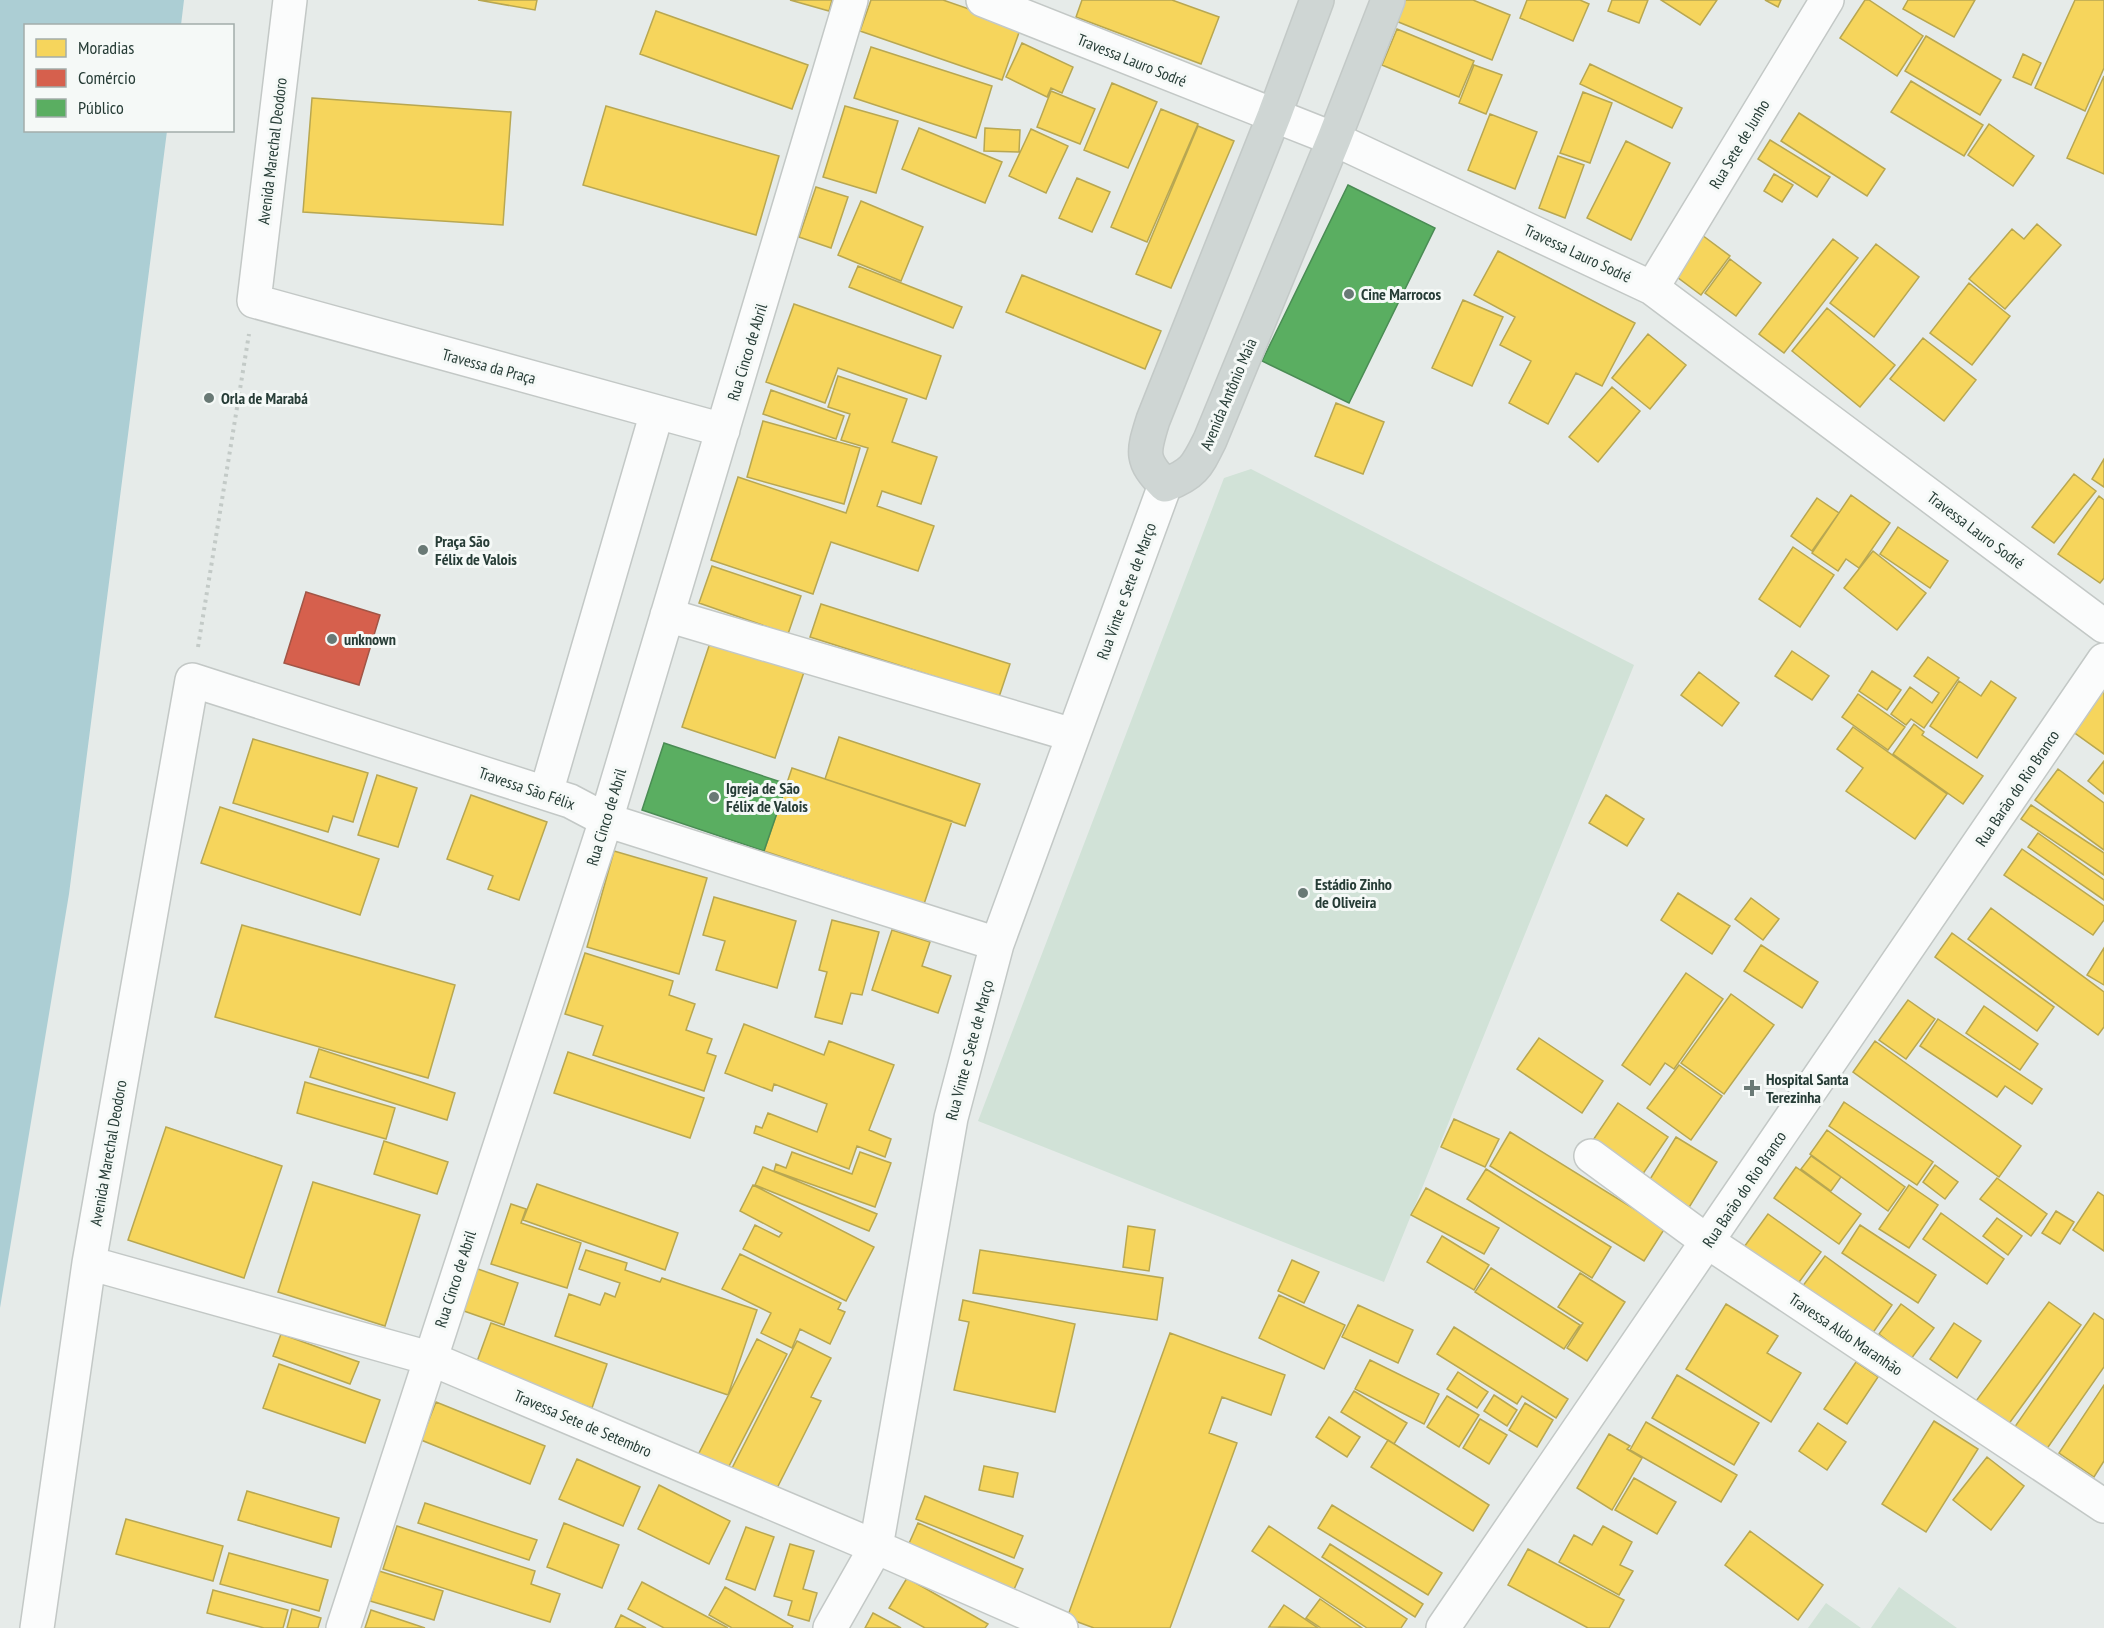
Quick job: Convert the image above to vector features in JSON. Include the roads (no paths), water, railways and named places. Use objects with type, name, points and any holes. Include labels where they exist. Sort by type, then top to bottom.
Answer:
[{"type":"main road","points":[[1165,485],[1150,470],[1144,449],[1153,420],[1274,116],[1317,0]]},
{"type":"main road","name":"Avenida Antônio Maia","points":[[1165,485],[1181,479],[1197,467],[1210,440],[1334,139],[1388,0]]},
{"type":"street","name":"Avenida Marechal Deodoro","points":[[254,301],[290,0]]},
{"type":"street","name":"Rua Cinco de Abril","points":[[342,1628],[606,820],[851,0]]},
{"type":"street","name":"Travessa Lauro Sodré","points":[[983,0],[1334,139],[1652,288],[2104,626]]},
{"type":"street","name":"Rua Sete de Junho","points":[[1652,288],[1827,0]]},
{"type":"street","name":"Travessa da Praça","points":[[254,301],[723,430]]},
{"type":"street","points":[[546,793],[657,412]]},
{"type":"street","name":"Rua Vinte e Sete de Março","points":[[830,1628],[876,1547],[951,1118],[997,944],[1165,485]]},
{"type":"street","points":[[668,615],[1073,735]]},
{"type":"street","name":"Rua Barão do Rio Branco","points":[[1443,1628],[2104,660]]},
{"type":"street","name":"Avenida Marechal Deodoro","points":[[37,1628],[89,1263],[192,680]]},
{"type":"street","name":"Travessa São Félix","points":[[192,680],[570,801],[606,820],[997,944]]},
{"type":"street","name":"Travessa Aldo Maranhão","points":[[1591,1156],[1708,1242],[2104,1506]]},
{"type":"street","name":"Travessa Sete de Setembro","points":[[89,1263],[429,1358],[876,1547],[1061,1628]]},
{"type":"water","points":[[0,0],[184,0],[181,24],[24,24],[24,132],[167,132],[69,894],[0,1308]]},
{"type":"place","name":"Cine Marrocos","points":[[1349,294]]},
{"type":"place","name":"Orla de Marabá","points":[[209,398]]},
{"type":"place","name":"Praça São Félix de Valois","points":[[423,550]]},
{"type":"place","name":"unknown","points":[[332,639]]},
{"type":"place","name":"Igreja de São Félix de Valois","points":[[714,797]]},
{"type":"place","name":"Estádio Zinho de Oliveira","points":[[1303,893]]},
{"type":"place","name":"Hospital Santa Terezinha","points":[[1752,1088]]}]
